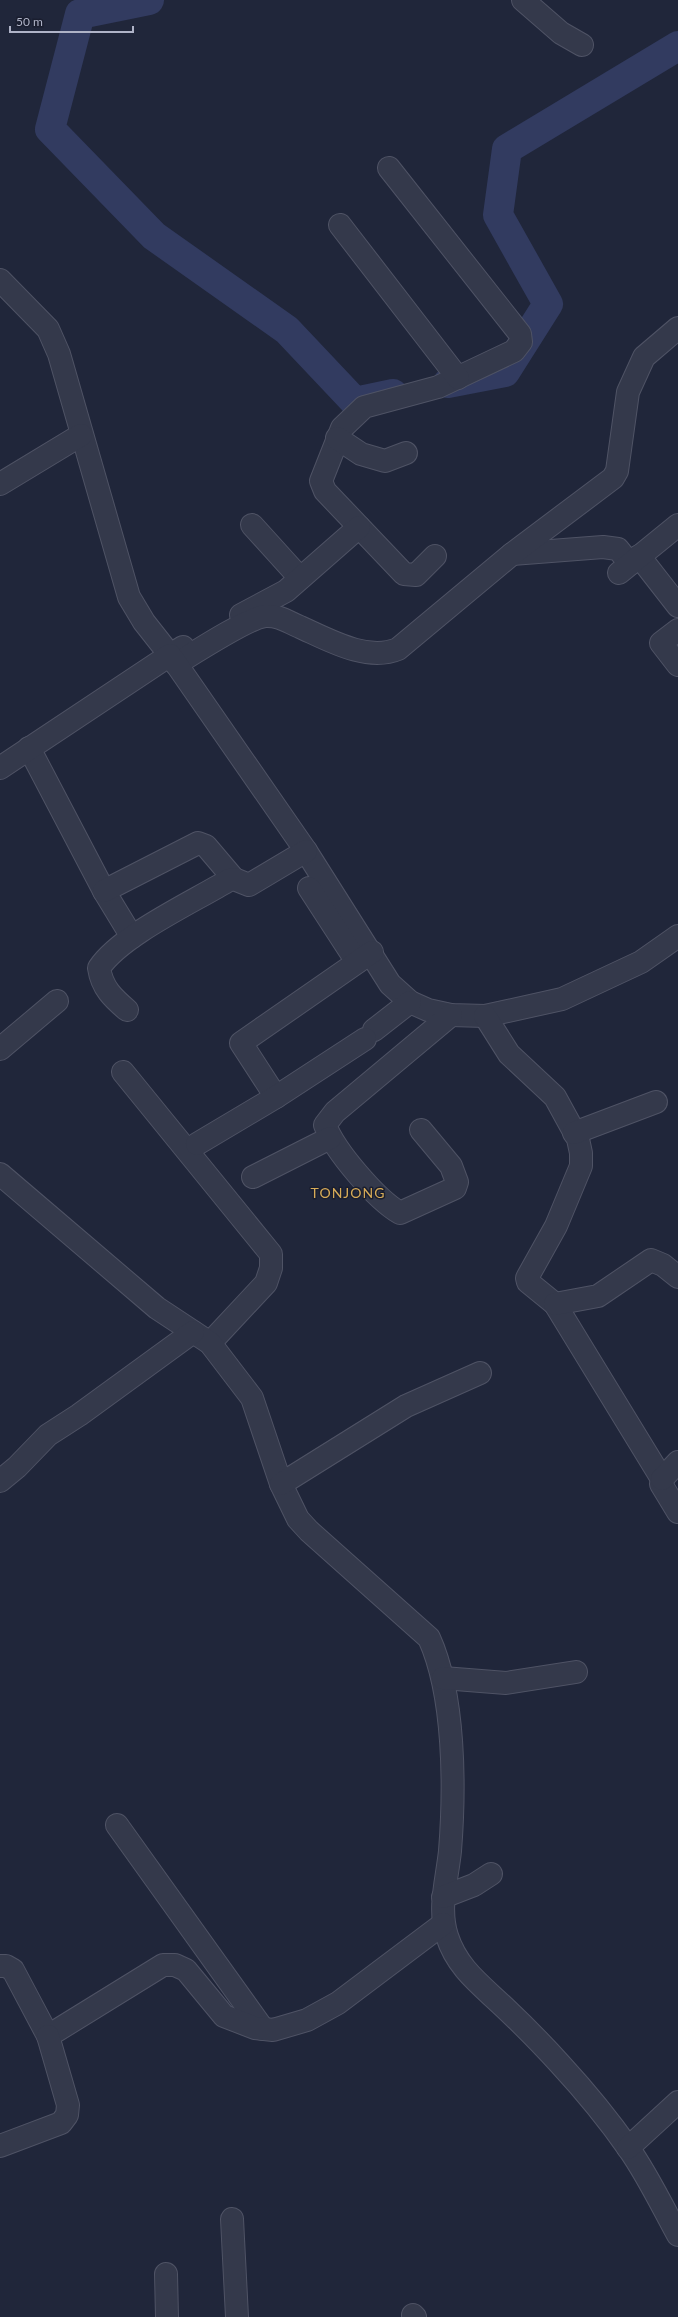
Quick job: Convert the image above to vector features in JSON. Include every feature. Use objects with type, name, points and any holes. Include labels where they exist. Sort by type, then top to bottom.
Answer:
[{"type":"street","points":[[523,0],[561,33],[582,45]]},
{"type":"street","points":[[389,168],[520,334],[521,342],[514,351],[438,387],[364,407],[339,433],[321,481],[326,491],[404,574],[416,575],[435,556]]},
{"type":"street","points":[[340,225],[458,378]]},
{"type":"street","points":[[0,280],[48,329],[59,354],[129,597],[144,622],[173,659],[306,851],[364,957]]},
{"type":"street","points":[[173,659],[264,616],[283,618],[360,652],[388,653],[398,649],[419,634],[512,554],[613,478],[617,471],[628,392],[644,357],[678,328]]},
{"type":"street","points":[[339,433],[361,454],[385,461],[406,453]]},
{"type":"street","points":[[0,484],[81,434]]},
{"type":"street","points":[[252,525],[300,578]]},
{"type":"street","points":[[629,564],[678,525]]},
{"type":"street","points":[[0,768],[29,748],[286,591],[359,527]]},
{"type":"street","points":[[512,554],[603,547],[618,549],[629,564],[678,606]]},
{"type":"street","points":[[678,630],[661,643],[678,665]]},
{"type":"street","points":[[29,748],[104,891],[132,937]]},
{"type":"street","points":[[104,891],[198,843],[206,846],[234,879],[248,885],[306,851]]},
{"type":"street","points":[[127,1010],[111,997],[103,985],[99,968],[114,951],[132,937],[234,879]]},
{"type":"street","points":[[309,888],[364,957],[390,984],[410,1002],[428,1010],[450,1015],[485,1016],[562,999],[641,962],[678,936]]},
{"type":"street","points":[[276,1097],[241,1043],[364,957]]},
{"type":"street","points":[[0,1049],[57,1001]]},
{"type":"street","points":[[197,1144],[276,1097],[369,1035],[410,1002]]},
{"type":"street","points":[[421,1130],[451,1166],[457,1182],[455,1188],[400,1213],[389,1207],[367,1184],[330,1138],[325,1125],[335,1112],[450,1015]]},
{"type":"street","points":[[485,1016],[509,1054],[555,1097],[574,1133],[580,1153],[581,1166],[556,1226],[527,1278],[528,1282],[555,1304],[662,1479],[661,1484],[678,1512]]},
{"type":"street","points":[[0,1481],[17,1468],[48,1435],[201,1338],[266,1282],[271,1268],[271,1254],[123,1072]]},
{"type":"street","points":[[574,1133],[656,1102]]},
{"type":"street","points":[[253,1177],[330,1138]]},
{"type":"street","points":[[0,1174],[157,1308],[201,1338],[252,1398],[280,1484],[298,1519],[309,1531],[429,1638],[438,1656],[443,1678],[450,1727],[450,1852],[443,1897],[444,1924],[456,1958],[469,1975],[504,2007],[560,2064],[628,2148],[678,2235]]},
{"type":"street","points":[[555,1304],[598,1296],[651,1260],[663,1265],[678,1277]]},
{"type":"street","points":[[280,1484],[406,1406],[480,1372]]},
{"type":"street","points":[[662,1479],[678,1462]]},
{"type":"street","points":[[443,1678],[506,1683],[576,1672]]},
{"type":"street","points":[[117,1825],[263,2029]]},
{"type":"street","points":[[443,1897],[474,1885],[491,1874]]},
{"type":"street","points":[[48,2036],[162,1965],[175,1965],[186,1970],[224,2016],[237,2023],[273,2030],[288,2026],[307,2020],[338,2003],[444,1924]]},
{"type":"street","points":[[0,1966],[6,1966],[13,1970],[48,2036],[68,2104],[67,2115],[61,2123],[0,2146]]},
{"type":"street","points":[[628,2148],[678,2102]]},
{"type":"street","points":[[232,2219],[237,2317]]},
{"type":"street","points":[[166,2274],[168,2317]]},
{"type":"waterway","points":[[149,0],[80,14],[50,129],[154,236],[287,330],[355,402],[393,394]]},
{"type":"waterway","points":[[448,383],[505,372],[548,304],[498,215],[507,149],[678,46]]},
{"type":"district","name":"TONJONG","points":[[348,1192]]}]
